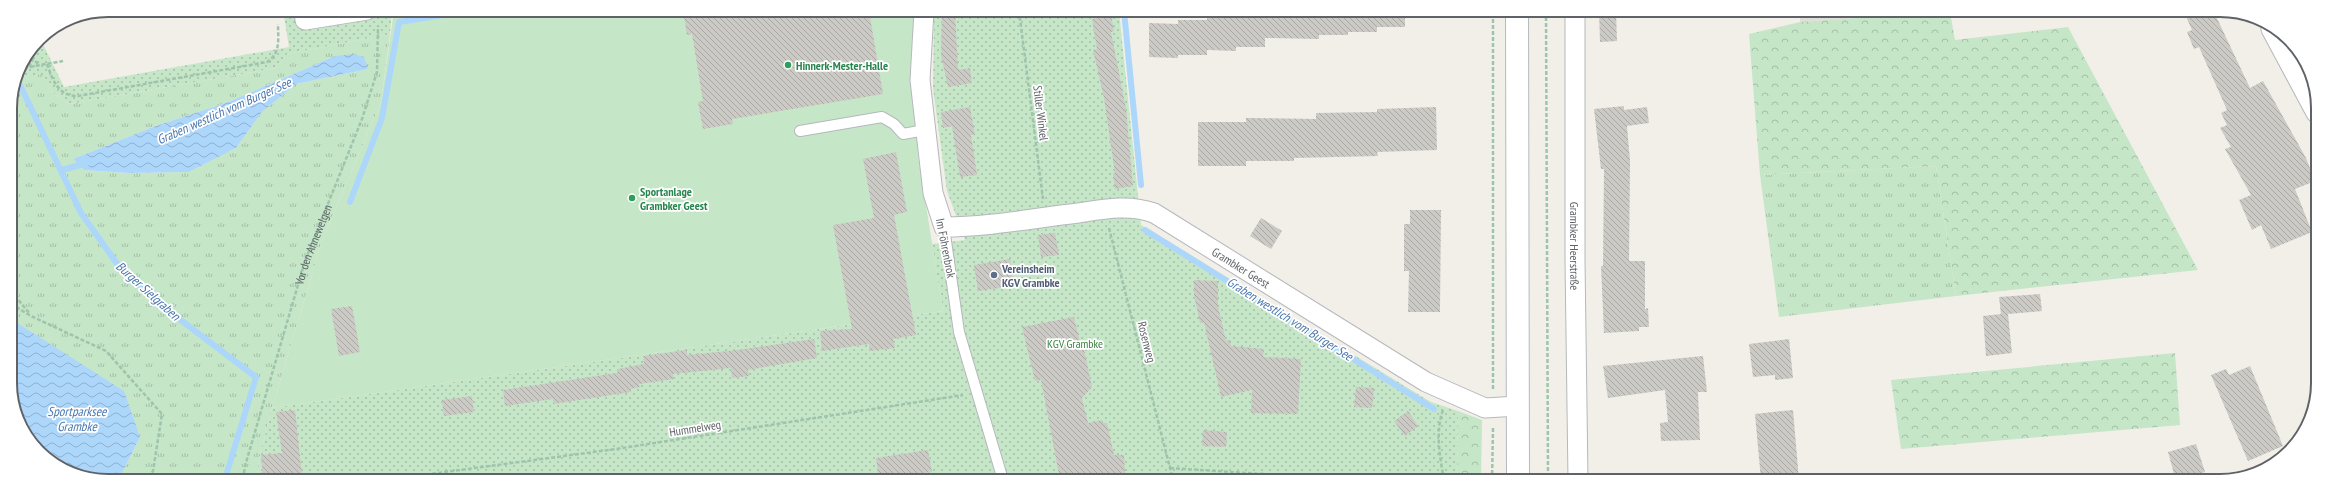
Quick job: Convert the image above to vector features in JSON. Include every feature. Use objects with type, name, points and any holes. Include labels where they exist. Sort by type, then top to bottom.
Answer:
[{"type":"main road","points":[[1514,17],[1518,474]]},
{"type":"street","name":"Im Föhrenbrok","points":[[924,17],[920,80],[933,193],[944,227]]},
{"type":"street","name":"Grambker Heerstraße","points":[[1575,17],[1575,267],[1578,474]]},
{"type":"street","points":[[2275,36],[2311,104]]},
{"type":"street","name":"Grambker Geest","points":[[944,227],[968,227],[1104,209],[1138,207],[1154,213],[1426,382],[1485,408],[1518,406]]},
{"type":"lane","points":[[800,131],[882,117],[894,124],[903,134],[926,130]]},
{"type":"lane","name":"Im Föhrenbrok","points":[[944,227],[959,332],[1001,474]]},
{"type":"path","name":"Vor den Ahnewelgen","points":[[244,474],[305,261],[362,119],[377,72],[373,17]]},
{"type":"path","name":"Stiller Winkel","points":[[1020,17],[1045,216]]},
{"type":"path","points":[[1492,474],[1493,17]]},
{"type":"path","points":[[1546,17],[1548,474]]},
{"type":"path","points":[[47,64],[59,90],[69,96],[78,96],[267,62],[278,52],[278,24]]},
{"type":"path","points":[[29,67],[33,59],[40,65]]},
{"type":"path","points":[[29,67],[63,61]]},
{"type":"path","name":"Rosenweg","points":[[1104,209],[1172,474]]},
{"type":"path","points":[[17,298],[31,316]]},
{"type":"path","points":[[17,308],[31,316],[106,350],[162,414],[153,471],[151,474]]},
{"type":"path","name":"Hummelweg","points":[[430,474],[616,449],[978,393]]},
{"type":"path","points":[[1443,474],[1439,454],[1440,418],[1448,393]]},
{"type":"path","points":[[1170,468],[1262,474]]},
{"type":"shaded area","points":[[1800,17],[1872,17],[1800,22]]},
{"type":"green space","points":[[284,17],[391,17],[390,34],[287,54],[276,68],[70,104],[53,93],[41,74],[22,79],[32,58],[43,45],[64,87],[289,47]]},
{"type":"green space","name":"Sportanlage Grambker Geest","points":[[393,17],[915,17],[912,83],[918,156],[943,311],[272,408],[322,241],[381,102]]},
{"type":"green space","name":"KGV Grambke","points":[[934,17],[1120,17],[1141,225],[1431,402],[1458,411],[1457,474],[258,474],[259,459],[272,408],[943,311],[932,244],[965,240],[947,191],[933,89]]},
{"type":"green space","points":[[1872,17],[1951,17],[1955,40],[2068,27],[2198,270],[1956,296],[1936,166],[1760,175],[1749,34],[1800,22]]},
{"type":"green space","points":[[390,34],[381,102],[322,241],[272,408],[259,459],[258,474],[122,474],[140,437],[17,324],[17,102],[22,79],[41,73],[53,93],[70,104],[276,68],[287,54]],"holes":[[[335,56],[363,57],[368,69],[296,84],[262,112],[236,148],[189,172],[128,173],[84,170],[73,159],[153,127],[228,102]]]},
{"type":"green space","points":[[1936,166],[1956,296],[1779,317],[1760,175]]},
{"type":"green space","points":[[2175,353],[2180,425],[1901,449],[1891,380]]},
{"type":"green space","points":[[1458,411],[1482,420],[1481,474],[1457,474]]},
{"type":"water","points":[[353,54],[364,57],[368,69],[296,84],[262,112],[236,148],[189,172],[128,173],[84,170],[73,159],[153,127],[228,102],[335,56]]},
{"type":"water","name":"Sportparksee Grambke","points":[[17,323],[124,391],[140,437],[122,474],[102,474],[73,467],[63,462],[44,447],[29,428],[24,418],[19,400],[17,389]]},
{"type":"building","name":"Hinnerk-Mester-Halle","points":[[684,17],[870,17],[883,94],[732,119],[733,124],[703,129],[698,102],[703,101],[692,34],[687,35]]},
{"type":"building","points":[[942,17],[955,17],[958,70],[970,68],[972,83],[948,87],[941,55]]},
{"type":"building","points":[[1111,17],[1114,31],[1111,32],[1126,109],[1133,186],[1115,189],[1113,173],[1115,173],[1104,98],[1093,50],[1097,49],[1092,19]]},
{"type":"building","points":[[1207,17],[1405,17],[1405,27],[1377,27],[1377,32],[1348,32],[1348,35],[1319,35],[1319,39],[1265,38],[1265,47],[1236,47],[1236,51],[1207,50],[1207,55],[1178,55],[1178,58],[1149,57],[1149,23],[1178,24],[1178,20],[1207,20]]},
{"type":"building","points":[[1599,17],[1616,17],[1617,41],[1600,42]]},
{"type":"building","points":[[2186,17],[2216,17],[2250,88],[2263,81],[2306,158],[2311,171],[2311,183],[2295,189],[2311,232],[2271,249],[2261,225],[2252,230],[2239,200],[2251,195],[2225,149],[2231,147],[2220,128],[2227,125],[2221,113],[2227,110],[2199,47],[2194,49],[2187,32],[2192,30]]},
{"type":"building","points":[[1624,106],[1624,110],[1647,107],[1649,123],[1627,126],[1630,161],[1629,261],[1645,261],[1645,309],[1648,308],[1649,327],[1639,327],[1639,331],[1604,333],[1601,266],[1603,266],[1604,169],[1601,169],[1594,109]]},
{"type":"building","points":[[970,107],[975,135],[971,135],[977,175],[960,177],[952,126],[943,128],[941,112]]},
{"type":"building","points":[[1436,107],[1437,150],[1377,152],[1378,156],[1294,158],[1294,161],[1246,161],[1246,166],[1198,166],[1198,122],[1246,122],[1246,118],[1316,119],[1316,113],[1377,112],[1377,109]]},
{"type":"building","points":[[896,152],[907,212],[894,215],[916,335],[893,339],[895,348],[870,351],[869,344],[822,351],[820,331],[852,329],[833,225],[874,218],[863,159]]},
{"type":"building","points":[[1410,210],[1441,210],[1440,312],[1408,312],[1409,271],[1404,271],[1404,224],[1410,224]]},
{"type":"building","points":[[1261,218],[1282,231],[1271,249],[1250,236]]},
{"type":"building","points":[[1055,233],[1059,255],[1041,257],[1038,235]]},
{"type":"building","name":"Vereinsheim KGV Grambke","points":[[1010,259],[1014,286],[978,291],[974,265]]},
{"type":"building","points":[[1194,280],[1218,281],[1218,306],[1226,341],[1230,340],[1231,346],[1264,349],[1263,357],[1301,359],[1298,414],[1251,413],[1252,390],[1221,397],[1204,322],[1200,323],[1194,295]]},
{"type":"building","points":[[2040,294],[2042,311],[2008,314],[2012,353],[1986,356],[1983,316],[2001,314],[1999,297]]},
{"type":"building","points":[[352,306],[360,352],[339,356],[331,309]]},
{"type":"building","points":[[1074,317],[1082,350],[1084,349],[1092,387],[1082,398],[1088,423],[1102,420],[1102,423],[1107,423],[1114,455],[1124,455],[1125,473],[1059,474],[1041,380],[1035,381],[1022,327]]},
{"type":"building","points":[[814,339],[817,358],[748,370],[749,376],[732,378],[731,368],[673,374],[674,379],[639,384],[640,387],[630,389],[631,392],[553,404],[553,399],[505,406],[503,390],[617,373],[618,369],[644,364],[643,356],[687,350],[687,355],[738,350]]},
{"type":"building","points":[[1789,339],[1793,378],[1775,380],[1775,375],[1753,377],[1749,344]]},
{"type":"building","points":[[1703,356],[1707,392],[1698,392],[1700,440],[1661,441],[1660,423],[1668,422],[1665,390],[1608,398],[1603,366]]},
{"type":"building","points":[[2250,366],[2283,446],[2248,461],[2211,375],[2226,369],[2229,375]]},
{"type":"building","points":[[1356,387],[1374,388],[1372,408],[1354,407]]},
{"type":"building","points":[[472,396],[474,412],[444,416],[442,400]]},
{"type":"building","points":[[295,410],[302,474],[263,474],[261,455],[282,453],[276,412]]},
{"type":"building","points":[[1793,410],[1798,474],[1760,474],[1755,414]]},
{"type":"building","points":[[1408,411],[1418,426],[1405,436],[1394,421]]},
{"type":"building","points":[[1203,430],[1227,432],[1226,447],[1202,446]]},
{"type":"building","points":[[2196,444],[2205,472],[2199,474],[2174,474],[2168,452]]},
{"type":"building","points":[[928,450],[932,472],[919,474],[878,474],[876,458]]},
{"type":"waterway","points":[[350,202],[382,118],[399,22],[431,17]]},
{"type":"waterway","name":"Graben westlich vom Burger See","points":[[1125,17],[1141,185]]},
{"type":"waterway","name":"Burger Sielgraben","points":[[20,85],[81,213],[118,265],[170,312],[256,377],[227,474]]},
{"type":"waterway","name":"Graben westlich vom Burger See","points":[[62,170],[87,163]]},
{"type":"waterway","name":"Graben westlich vom Burger See","points":[[1145,230],[1434,409]]},
{"type":"place","name":"Hinnerk-Mester-Halle","points":[[788,65]]},
{"type":"place","name":"Sportanlage Grambker Geest","points":[[632,198]]},
{"type":"place","name":"Vereinsheim KGV Grambke","points":[[994,275]]}]
